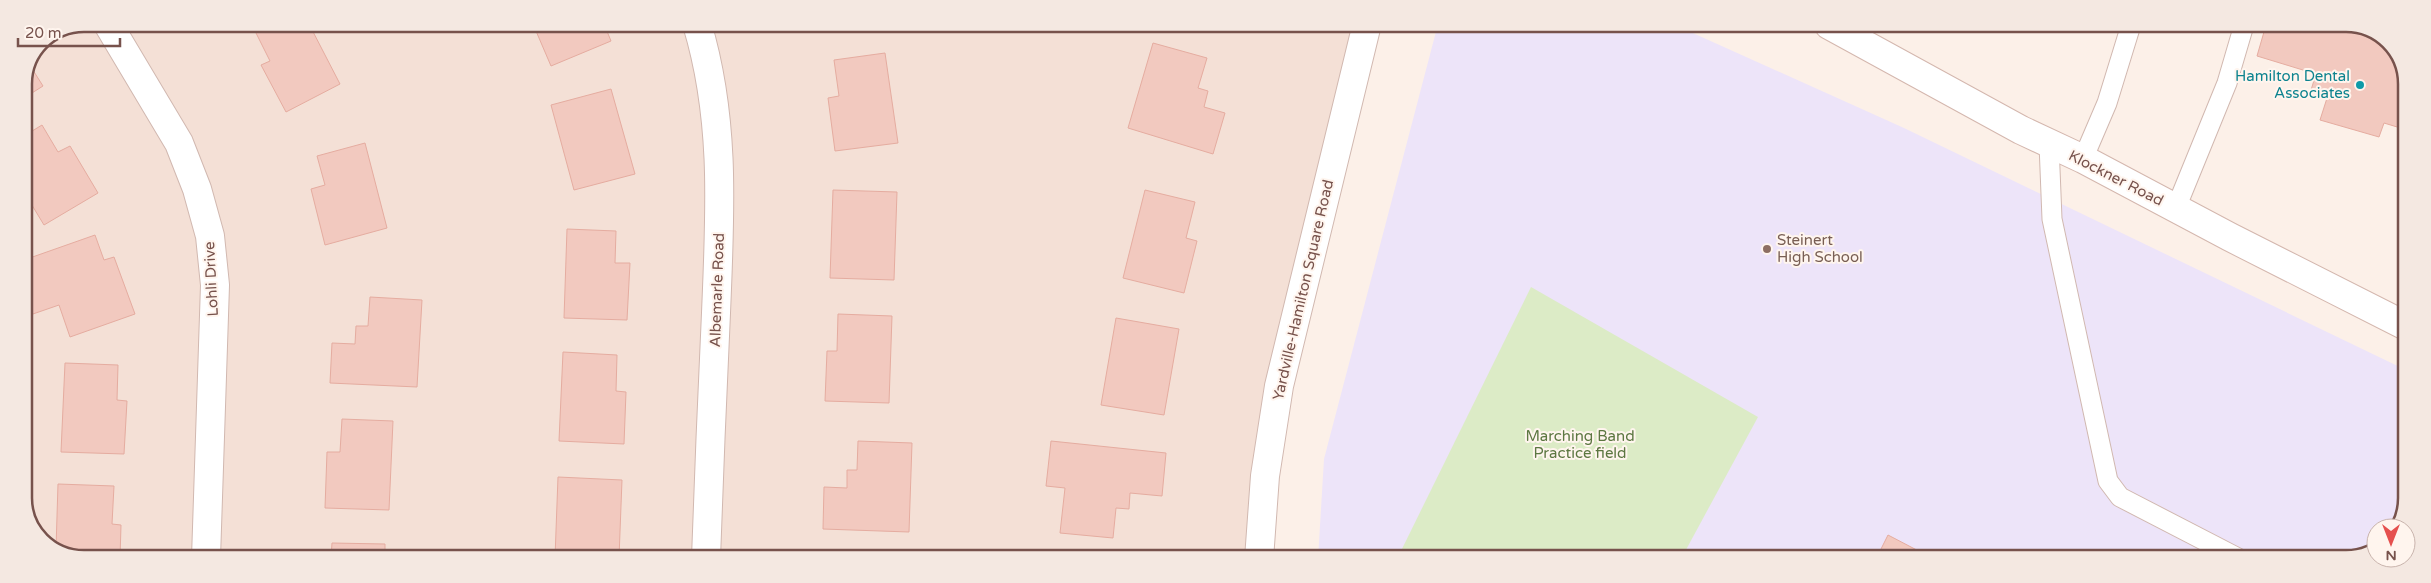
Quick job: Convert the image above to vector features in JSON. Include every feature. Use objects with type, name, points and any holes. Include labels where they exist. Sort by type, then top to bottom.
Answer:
[{"type":"street","name":"Lohli Drive","points":[[113,33],[179,143],[197,189],[210,236],[215,285],[206,550]]},
{"type":"street","name":"Albemarle Road","points":[[700,33],[706,53],[717,121],[721,190],[706,550]]},
{"type":"street","name":"Yardville-Hamilton Square Road","points":[[1261,550],[1265,476],[1279,386],[1366,33]]},
{"type":"street","name":"Klockner Road","points":[[1844,33],[2049,144],[2083,159],[2398,322]]},
{"type":"lane","points":[[2083,159],[2107,103],[2129,33]]},
{"type":"lane","points":[[2176,208],[2227,83],[2242,33]]},
{"type":"lane","points":[[2049,144],[2052,219],[2108,481],[2120,497],[2223,550]]},
{"type":"shaded area","points":[[74,33],[1365,33],[1279,386],[1260,550],[74,550],[58,544],[45,533],[36,519],[33,509],[33,74],[36,64],[48,48],[64,36]]},
{"type":"shaded area","name":"Steinert High School","points":[[1436,33],[1693,33],[1904,128],[2398,366],[2398,509],[2395,518],[2366,518],[2366,547],[2357,550],[1319,550],[1324,459]]},
{"type":"green space","name":"Marching Band Practice field","points":[[1531,287],[1758,417],[1686,550],[1401,550]]},
{"type":"building","points":[[256,33],[314,33],[340,84],[286,112],[261,65],[270,61]]},
{"type":"building","points":[[537,33],[608,33],[611,41],[551,66]]},
{"type":"building","name":"Hamilton Dental Associates","points":[[2264,33],[2357,33],[2373,39],[2386,50],[2395,64],[2398,74],[2398,127],[2384,123],[2379,137],[2320,120],[2328,95],[2311,90],[2316,74],[2257,56]]},
{"type":"building","points":[[1153,43],[1207,58],[1198,88],[1208,91],[1204,107],[1225,113],[1213,154],[1128,128]]},
{"type":"building","points":[[885,53],[898,143],[835,151],[828,98],[839,96],[834,60]]},
{"type":"building","points":[[34,71],[43,86],[32,93]]},
{"type":"building","points":[[611,89],[635,174],[574,190],[551,105]]},
{"type":"building","points":[[42,125],[58,152],[70,146],[98,193],[44,225],[32,206],[32,131]]},
{"type":"building","points":[[365,143],[387,228],[325,245],[311,189],[325,185],[317,156]]},
{"type":"building","points":[[833,190],[897,192],[894,280],[830,278]]},
{"type":"building","points":[[1145,190],[1195,202],[1186,238],[1197,241],[1184,293],[1123,278]]},
{"type":"building","points":[[567,229],[616,231],[615,263],[630,263],[627,320],[564,318]]},
{"type":"building","points":[[95,235],[104,260],[114,257],[135,314],[70,337],[59,305],[33,314],[32,257]]},
{"type":"building","points":[[370,297],[422,300],[417,387],[330,383],[332,343],[355,344],[356,326],[368,326]]},
{"type":"building","points":[[838,314],[892,316],[889,403],[825,401],[827,351],[837,351]]},
{"type":"building","points":[[1116,318],[1179,329],[1164,415],[1101,405]]},
{"type":"building","points":[[563,352],[617,355],[616,391],[626,392],[624,444],[559,441]]},
{"type":"building","points":[[65,363],[118,365],[117,400],[127,401],[124,454],[61,452]]},
{"type":"building","points":[[342,419],[393,421],[389,510],[325,508],[327,452],[340,452]]},
{"type":"building","points":[[858,441],[912,443],[909,532],[823,529],[824,487],[847,488],[847,470],[857,470]]},
{"type":"building","points":[[1051,441],[1166,453],[1162,496],[1130,493],[1129,509],[1116,508],[1113,538],[1060,533],[1065,488],[1046,486]]},
{"type":"building","points":[[558,477],[622,480],[619,550],[555,550]]},
{"type":"building","points":[[58,484],[114,486],[112,524],[121,525],[120,550],[74,550],[56,543]]},
{"type":"building","points":[[1888,535],[1917,550],[1880,550]]},
{"type":"building","points":[[332,543],[385,544],[385,550],[332,550]]},
{"type":"place","name":"Hamilton Dental Associates","points":[[2360,85]]},
{"type":"place","name":"Steinert High School","points":[[1767,249]]}]
